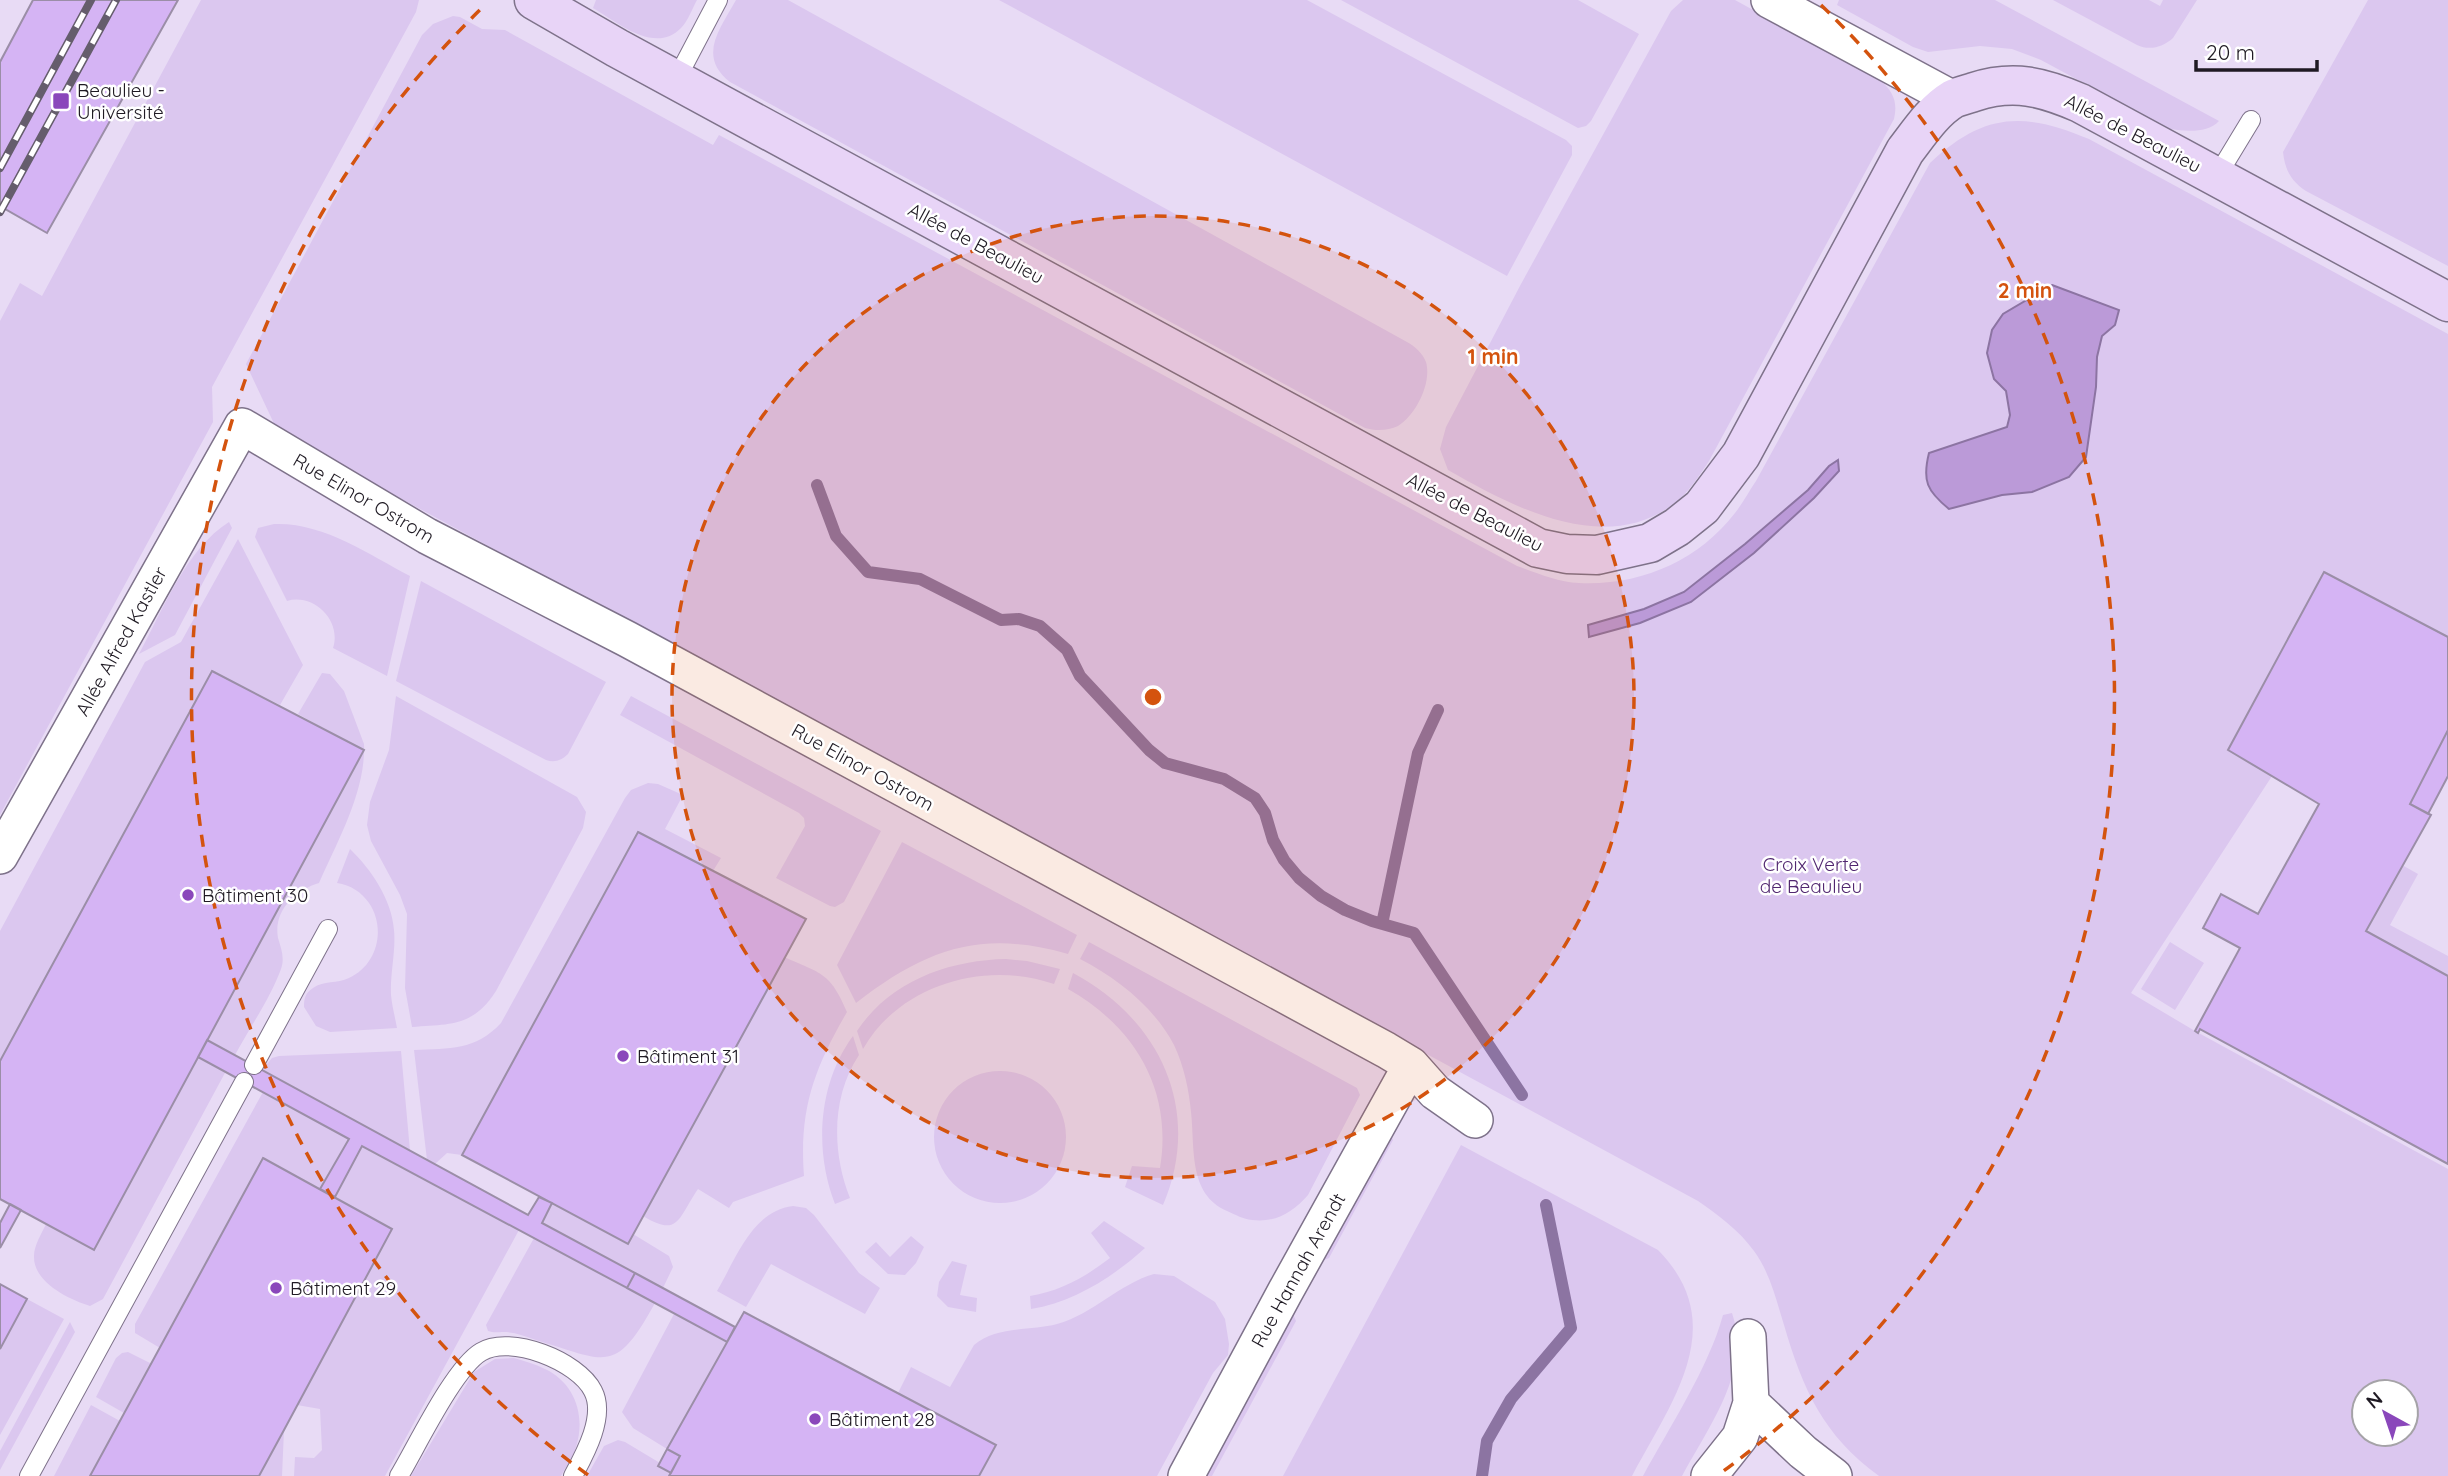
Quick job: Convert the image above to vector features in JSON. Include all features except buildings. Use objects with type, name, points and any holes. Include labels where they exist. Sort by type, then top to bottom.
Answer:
[{"type":"street","name":"Allée de Beaulieu","points":[[534,0],[676,80],[1538,548],[1567,554],[1597,555],[1650,543],[1702,507],[1723,482],[1747,443],[1905,151],[1927,121],[1953,99],[1986,88],[2024,85],[2051,91],[2080,103],[2448,302]]},
{"type":"street","points":[[1769,0],[1953,99]]},
{"type":"street","name":"Allée Alfred Kastler","points":[[0,856],[242,426]]},
{"type":"street","name":"Rue Elinor Ostrom","points":[[242,426],[428,536],[627,639],[1411,1065],[1435,1092],[1475,1120]]},
{"type":"street","name":"Rue Hannah Arendt","points":[[1186,1476],[1411,1065]]},
{"type":"street","points":[[1709,1476],[1740,1437],[1751,1403],[1748,1338]]},
{"type":"street","points":[[1751,1403],[1803,1452],[1834,1476]]},
{"type":"lane","points":[[676,80],[718,0]]},
{"type":"lane","points":[[2217,176],[2252,120]]},
{"type":"lane","points":[[254,1065],[328,929]]},
{"type":"lane","points":[[29,1476],[244,1082]]},
{"type":"lane","points":[[399,1476],[459,1373],[472,1358],[497,1345],[519,1346],[561,1361],[579,1374],[594,1391],[597,1416],[589,1448],[573,1476]]},
{"type":"green space","points":[[201,0],[419,0],[416,12],[212,387],[213,422],[0,815],[0,321],[20,283],[42,296]]},
{"type":"green space","points":[[596,0],[697,0],[681,28],[660,38],[636,33],[613,21],[593,8]]},
{"type":"green space","points":[[736,0],[788,0],[1410,344],[1426,362],[1427,379],[1421,398],[1411,414],[1398,426],[1382,430],[1365,428],[730,82],[720,72],[713,52],[718,32]]},
{"type":"green space","points":[[999,0],[1307,0],[1566,140],[1572,146],[1572,155],[1507,276]]},
{"type":"green space","points":[[1341,0],[1578,0],[1639,34],[1591,121],[1578,128]]},
{"type":"green space","points":[[1683,0],[1735,0],[1880,80],[1893,97],[1895,113],[1709,461],[1675,503],[1648,519],[1619,526],[1590,526],[1560,521],[1501,498],[1448,470],[1440,449],[1446,427],[1671,11]]},
{"type":"green space","points":[[1839,0],[1995,0],[2219,121],[2202,130],[2169,129],[2041,60],[2012,49],[1980,46],[1928,52],[1913,47],[1837,5]]},
{"type":"green space","points":[[2053,0],[2149,0],[2160,6],[2163,0],[2197,0],[2173,38],[2161,46],[2151,48],[2137,45]]},
{"type":"green space","points":[[2368,0],[2448,0],[2448,266],[2306,191],[2296,183],[2285,164],[2283,152]]},
{"type":"green space","name":"Croix Verte de Beaulieu","points":[[453,16],[482,29],[505,30],[713,145],[719,135],[1517,566],[1571,582],[1602,583],[1645,575],[1685,557],[1704,545],[1720,530],[1756,481],[1930,163],[1949,146],[1986,126],[2024,121],[2044,124],[2089,139],[2448,334],[2448,637],[2324,572],[2228,750],[2272,776],[2131,993],[2195,1031],[2448,1169],[2448,1476],[1879,1476],[1843,1444],[1818,1410],[1799,1370],[1772,1286],[1760,1259],[1735,1230],[1698,1201],[278,432],[246,364],[422,35],[433,24]]},
{"type":"green space","points":[[229,522],[232,528],[175,635],[139,654],[188,564],[200,548]]},
{"type":"green space","points":[[274,524],[310,528],[327,534],[410,576],[387,676],[333,648],[335,638],[330,619],[316,605],[307,601],[287,601],[255,537],[258,528]]},
{"type":"green space","points":[[238,539],[303,665],[280,705],[212,671],[0,1061],[0,931],[145,662],[181,642]]},
{"type":"green space","points":[[421,581],[606,682],[566,756],[555,761],[546,760],[396,681]]},
{"type":"green space","points":[[322,673],[330,674],[344,691],[364,744],[364,751],[298,714]]},
{"type":"green space","points":[[396,696],[577,797],[586,812],[583,828],[496,991],[479,1011],[449,1024],[412,1027],[405,988],[407,914],[400,895],[371,841],[367,825],[370,802],[389,750]]},
{"type":"green space","points":[[631,696],[881,831],[844,902],[835,907],[830,906],[776,878],[805,826],[804,818],[799,813],[620,715]]},
{"type":"green space","points":[[364,751],[356,797],[319,883],[295,896],[279,919],[278,938],[283,957],[281,969],[266,1002],[235,1055],[207,1040]]},
{"type":"green space","points":[[648,783],[658,784],[683,795],[665,829],[721,858],[713,871],[638,833],[462,1155],[447,1153],[435,1164],[427,1160],[414,1050],[450,1048],[472,1043],[482,1039],[501,1023],[625,798],[631,790]]},
{"type":"green space","points":[[902,842],[1077,935],[1068,954],[1008,944],[981,944],[956,949],[906,969],[856,1003],[837,965]]},
{"type":"green space","points":[[350,849],[385,896],[392,919],[394,938],[391,995],[397,1028],[330,1032],[316,1026],[304,1007],[306,996],[313,988],[344,980],[359,972],[373,955],[376,945],[377,923],[369,903],[347,885],[337,883]]},
{"type":"green space","points":[[2402,865],[2418,874],[2390,925],[2448,956],[2448,976],[2366,931]]},
{"type":"green space","points":[[1089,942],[1357,1088],[1360,1095],[1308,1195],[1296,1207],[1276,1218],[1252,1220],[1227,1211],[1205,1193],[1196,1169],[1187,1087],[1174,1045],[1156,1018],[1133,995],[1080,959]]},
{"type":"green space","points":[[2170,942],[2204,963],[2175,1010],[2141,989]]},
{"type":"green space","points":[[784,957],[807,967],[830,982],[847,1012],[826,1052],[811,1090],[804,1130],[804,1176],[733,1202],[729,1208],[698,1189],[681,1216],[671,1225],[664,1225],[643,1216]]},
{"type":"green space","points":[[1006,959],[1060,969],[1054,984],[1028,977],[1001,975],[973,977],[947,983],[899,1008],[879,1027],[863,1049],[857,1031],[886,999],[904,987],[943,969],[985,960]]},
{"type":"green space","points":[[1073,973],[1104,993],[1130,1016],[1151,1042],[1166,1071],[1175,1103],[1178,1136],[1174,1170],[1163,1205],[1125,1187],[1132,1166],[1160,1168],[1163,1139],[1161,1112],[1154,1087],[1130,1042],[1092,1004],[1068,989]]},
{"type":"green space","points":[[853,1036],[859,1055],[843,1089],[837,1125],[840,1163],[850,1198],[835,1204],[824,1162],[823,1118],[832,1075]]},
{"type":"green space","points":[[401,1051],[410,1151],[262,1070],[272,1058],[279,1056]]},
{"type":"green space","points":[[198,1057],[226,1071],[103,1299],[90,1306],[62,1294],[45,1281],[35,1265],[35,1248],[46,1224],[94,1249]]},
{"type":"green space","points":[[1000,1071],[1025,1076],[1046,1091],[1061,1112],[1066,1137],[1061,1162],[1046,1183],[1025,1198],[1000,1203],[975,1198],[954,1183],[939,1162],[934,1137],[939,1112],[954,1091],[975,1076]]},
{"type":"green space","points":[[263,1092],[349,1139],[320,1189],[263,1158],[160,1348],[135,1333],[135,1324]]},
{"type":"green space","points":[[1391,1135],[1393,1140],[1329,1258],[1322,1261],[1319,1258]]},
{"type":"green space","points":[[1461,1145],[1658,1250],[1680,1278],[1691,1307],[1693,1335],[1677,1392],[1663,1420],[1632,1476],[1283,1476]]},
{"type":"green space","points":[[362,1146],[519,1230],[385,1476],[294,1476],[295,1457],[314,1458],[322,1450],[320,1409],[297,1405],[392,1229],[335,1197]]},
{"type":"green space","points":[[552,1203],[627,1244],[633,1234],[669,1256],[673,1267],[663,1288],[542,1223]]},
{"type":"green space","points":[[793,1206],[806,1208],[814,1215],[859,1273],[880,1288],[865,1314],[771,1264],[746,1307],[717,1291],[756,1227],[766,1217]]},
{"type":"green space","points":[[1104,1221],[1145,1248],[1092,1287],[1062,1301],[1031,1309],[1030,1296],[1052,1291],[1072,1282],[1110,1258],[1091,1233]]},
{"type":"green space","points":[[911,1236],[924,1247],[916,1263],[905,1275],[888,1274],[865,1252],[876,1242],[890,1257]]},
{"type":"green space","points":[[534,1238],[655,1303],[629,1343],[618,1352],[607,1357],[594,1357],[516,1333],[488,1331],[486,1325]]},
{"type":"green space","points":[[952,1261],[967,1265],[960,1295],[977,1298],[976,1312],[948,1307],[937,1296],[939,1282]]},
{"type":"green space","points":[[1154,1274],[1174,1276],[1215,1302],[1225,1319],[1229,1344],[1228,1355],[1213,1373],[1157,1476],[979,1476],[996,1445],[898,1393],[911,1367],[950,1387],[974,1345],[983,1339],[1003,1332],[1057,1324]]},
{"type":"green space","points":[[27,1299],[64,1319],[0,1435],[0,1349]]},
{"type":"green space","points":[[1732,1313],[1737,1335],[1736,1356],[1732,1377],[1715,1418],[1682,1476],[1643,1476],[1698,1376],[1723,1315]]},
{"type":"green space","points":[[674,1314],[727,1342],[667,1449],[633,1428],[622,1412]]},
{"type":"green space","points":[[1289,1314],[1293,1314],[1296,1321],[1212,1476],[1200,1476]]},
{"type":"green space","points":[[70,1322],[75,1332],[0,1470],[0,1451]]},
{"type":"green space","points":[[128,1352],[152,1364],[124,1413],[96,1397],[116,1358]]},
{"type":"green space","points":[[514,1358],[555,1375],[571,1392],[576,1402],[579,1435],[573,1454],[561,1476],[411,1476],[474,1372],[495,1359]]},
{"type":"green space","points":[[91,1405],[120,1421],[90,1476],[54,1476]]},
{"type":"green space","points":[[284,1430],[282,1476],[259,1476]]},
{"type":"green space","points":[[618,1440],[660,1463],[658,1466],[671,1473],[669,1476],[587,1476],[604,1446]]},
{"type":"shaded area","points":[[2052,285],[2119,310],[2115,325],[2102,336],[2097,357],[2096,387],[2086,457],[2069,477],[2032,492],[2002,495],[1949,509],[1928,485],[1926,471],[1929,453],[2007,427],[2010,415],[2006,391],[1994,379],[1987,353],[1992,330],[2003,314]]},
{"type":"shaded area","points":[[1838,460],[1839,471],[1814,498],[1754,553],[1691,602],[1640,623],[1589,637],[1588,625],[1644,609],[1684,592],[1808,490],[1829,466]]},
{"type":"waterway","points":[[817,485],[836,536],[868,572],[920,579],[1001,620],[1019,619],[1040,626],[1067,650],[1080,676],[1149,750],[1165,763],[1224,779],[1255,798],[1265,813],[1273,840],[1284,860],[1299,878],[1321,896],[1345,910],[1414,933],[1522,1095]]},
{"type":"waterway","points":[[1382,924],[1418,753],[1438,710]]},
{"type":"waterway","points":[[1482,1476],[1487,1441],[1511,1399],[1571,1328],[1546,1205]]},
{"type":"railway","points":[[0,168],[91,0]]},
{"type":"railway","points":[[0,212],[116,0]]},
{"type":"place","name":"Beaulieu - Université","points":[[61,101]]},
{"type":"place","name":"Bâtiment 30","points":[[188,895]]},
{"type":"place","name":"Bâtiment 31","points":[[623,1056]]},
{"type":"place","name":"Bâtiment 29","points":[[276,1288]]},
{"type":"place","name":"Bâtiment 28","points":[[815,1419]]}]
